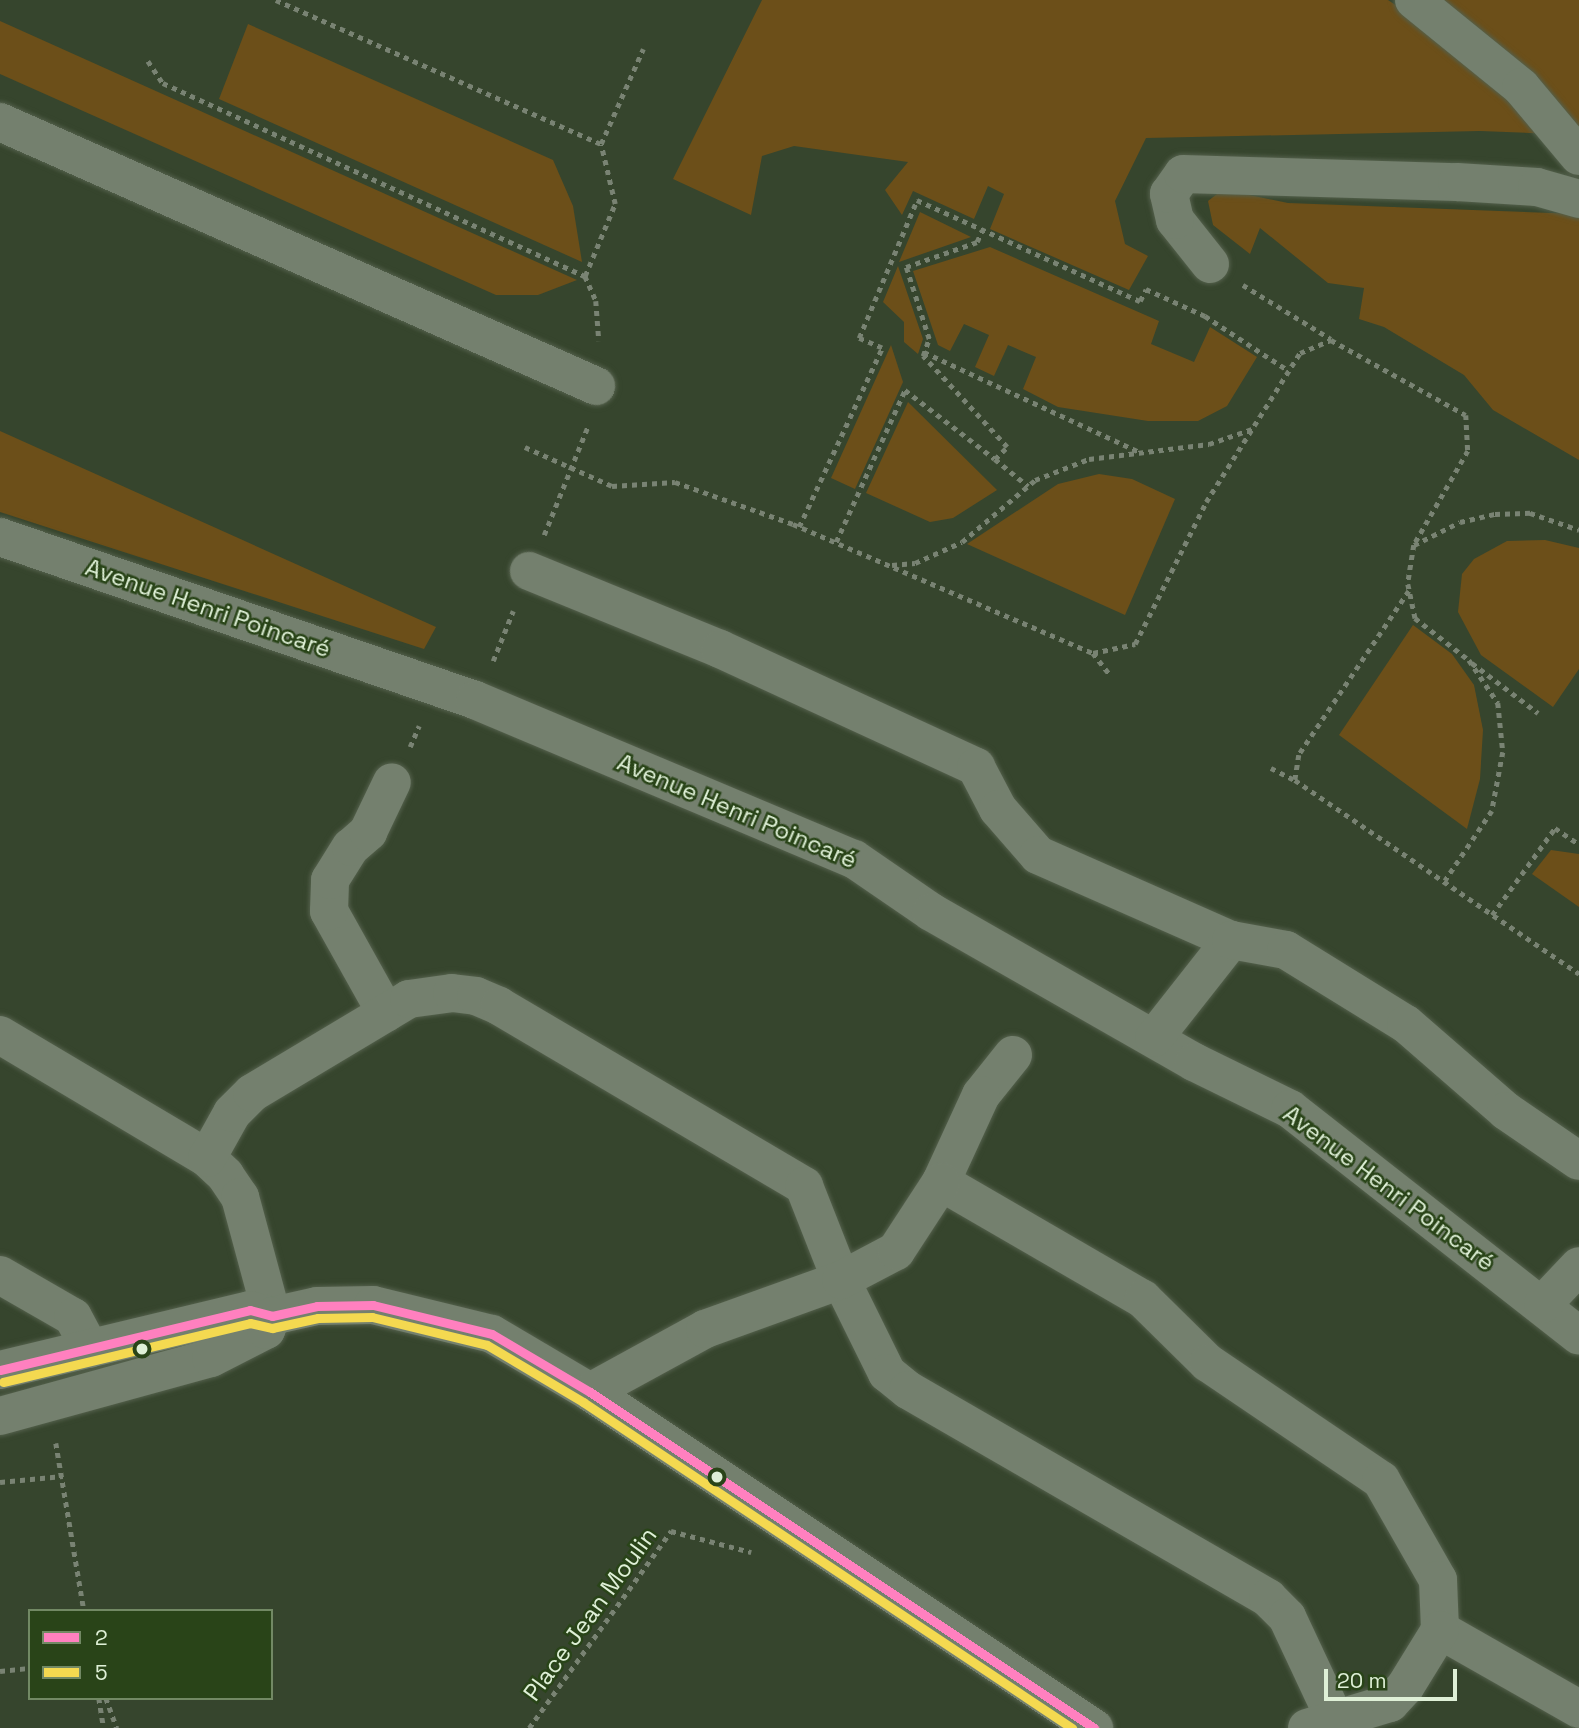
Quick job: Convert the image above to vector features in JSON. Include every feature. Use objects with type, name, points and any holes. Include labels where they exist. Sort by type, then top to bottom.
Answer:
[{"type":"street","points":[[1414,0],[1521,87],[1579,156]]},
{"type":"street","points":[[0,122],[596,386]]},
{"type":"street","points":[[1210,264],[1175,220],[1169,194],[1183,174],[1537,187],[1579,200]]},
{"type":"street","name":"Avenue Henri Poincaré","points":[[0,537],[434,686],[854,859],[931,912],[1154,1038],[1290,1109],[1543,1304],[1579,1336]]},
{"type":"street","points":[[530,571],[720,649],[976,766],[998,808],[1038,855],[1231,940],[1286,950],[1406,1024],[1506,1111],[1579,1161]]},
{"type":"street","points":[[386,1013],[329,911],[329,901],[330,880],[351,847],[368,832],[392,782]]},
{"type":"street","points":[[1154,1038],[1231,940]]},
{"type":"street","points":[[207,1158],[232,1113],[252,1093],[386,1013],[430,993],[476,996],[499,1006],[804,1186],[841,1280],[874,1352],[887,1373],[908,1390],[1268,1598],[1287,1617],[1327,1724],[1390,1703],[1405,1688],[1440,1630],[1438,1580],[1381,1480],[1208,1363],[1143,1299],[941,1182]]},
{"type":"street","points":[[0,1035],[207,1158],[240,1197],[272,1316],[266,1331],[211,1358],[0,1416]]},
{"type":"street","points":[[590,1392],[705,1329],[841,1280],[896,1251],[941,1182],[981,1095],[1013,1055]]},
{"type":"street","points":[[1543,1304],[1579,1266]]},
{"type":"street","points":[[0,1275],[73,1317],[90,1349]]},
{"type":"street","points":[[0,1370],[250,1310],[272,1316],[317,1306],[373,1305],[432,1316],[492,1334],[590,1392],[1094,1728]]},
{"type":"street","points":[[1440,1630],[1579,1709]]},
{"type":"path","points":[[276,0],[601,144]]},
{"type":"path","points":[[585,276],[615,204],[601,144],[643,49]]},
{"type":"path","points":[[148,61],[163,83],[585,276],[596,301],[601,363],[573,468],[555,510]]},
{"type":"path","points":[[799,527],[882,348],[859,338],[917,200],[1140,301],[1146,289],[1158,294],[1205,316],[1289,371]]},
{"type":"path","points":[[982,230],[977,242],[906,267],[929,339],[923,356],[1007,447],[995,459]]},
{"type":"path","points":[[1210,264],[1331,340],[1466,415],[1468,451],[1414,545],[1409,591],[1415,618],[1538,713]]},
{"type":"path","points":[[1093,653],[1135,644],[1206,502],[1289,371],[1300,354],[1331,340]]},
{"type":"path","points":[[924,352],[1140,452]]},
{"type":"path","points":[[836,542],[905,390],[1027,486]]},
{"type":"path","points":[[889,565],[915,563],[962,542],[1027,486],[1089,459],[1209,444],[1255,428]]},
{"type":"path","points":[[525,447],[612,486],[675,482],[799,527],[1093,653],[1111,676]]},
{"type":"path","points":[[1414,545],[1460,522],[1495,514],[1531,513],[1579,530]]},
{"type":"path","points":[[1296,780],[1299,755],[1409,591]]},
{"type":"path","points":[[1444,881],[1492,811],[1503,752],[1498,704],[1469,660]]},
{"type":"path","points":[[392,782],[434,686]]},
{"type":"path","points":[[1271,768],[1296,780],[1579,974]]},
{"type":"path","points":[[1492,915],[1555,828],[1579,844]]},
{"type":"path","points":[[59,1454],[84,1609]]},
{"type":"path","points":[[0,1482],[63,1476]]},
{"type":"path","name":"Place Jean Moulin","points":[[529,1728],[671,1531],[770,1557],[791,1526]]},
{"type":"path","points":[[0,1671],[28,1668]]},
{"type":"path","points":[[99,1700],[104,1728]]},
{"type":"path","points":[[107,1700],[117,1728]]},
{"type":"shaded area","points":[[762,0],[1388,0],[1466,52],[1554,134],[1480,131],[1146,138],[1115,201],[1125,244],[1148,256],[1129,290],[990,229],[1004,194],[988,186],[974,219],[913,191],[902,215],[885,190],[908,162],[794,146],[762,156],[751,215],[673,179]]},
{"type":"shaded area","points":[[1434,0],[1579,0],[1579,134]]},
{"type":"shaded area","points":[[0,21],[577,280],[538,295],[496,295],[0,74]]},
{"type":"shaded area","points":[[248,24],[553,160],[573,206],[582,262],[219,99]]},
{"type":"shaded area","points":[[1240,193],[1288,203],[1579,214],[1579,460],[1493,410],[1464,375],[1384,327],[1359,319],[1364,288],[1328,283],[1260,228],[1250,254],[1213,225],[1208,201],[1217,194]]},
{"type":"shaded area","points":[[920,212],[971,237],[899,262]]},
{"type":"shaded area","points":[[990,247],[1159,321],[1151,344],[1194,362],[1210,327],[1257,357],[1227,406],[1198,421],[1148,421],[1058,407],[1023,389],[1036,357],[1008,345],[994,376],[975,367],[989,335],[964,324],[950,351],[938,345],[913,271]]},
{"type":"shaded area","points":[[898,266],[923,339],[918,354],[904,342],[904,322],[883,302]]},
{"type":"shaded area","points":[[891,345],[903,382],[855,489],[831,478]]},
{"type":"shaded area","points":[[908,402],[997,490],[953,518],[930,522],[866,493]]},
{"type":"shaded area","points":[[0,431],[436,627],[424,649],[0,512]]},
{"type":"shaded area","points":[[1099,474],[1132,479],[1175,499],[1125,615],[967,544],[1058,484]]},
{"type":"shaded area","points":[[1545,540],[1579,548],[1579,669],[1553,707],[1481,655],[1458,612],[1462,574],[1474,559],[1507,541]]},
{"type":"shaded area","points":[[1413,625],[1452,654],[1474,685],[1483,730],[1480,779],[1467,829],[1339,735]]},
{"type":"shaded area","points":[[1551,850],[1579,854],[1579,907],[1532,874]]},
{"type":"transit line","name":"2","points":[[0,1370],[250,1310],[272,1316],[317,1306],[373,1305],[492,1334],[590,1392],[1094,1728]]},
{"type":"transit line","name":"5","points":[[3,1382],[250,1323],[272,1328],[318,1318],[372,1317],[487,1345],[583,1402],[1072,1728]]}]
